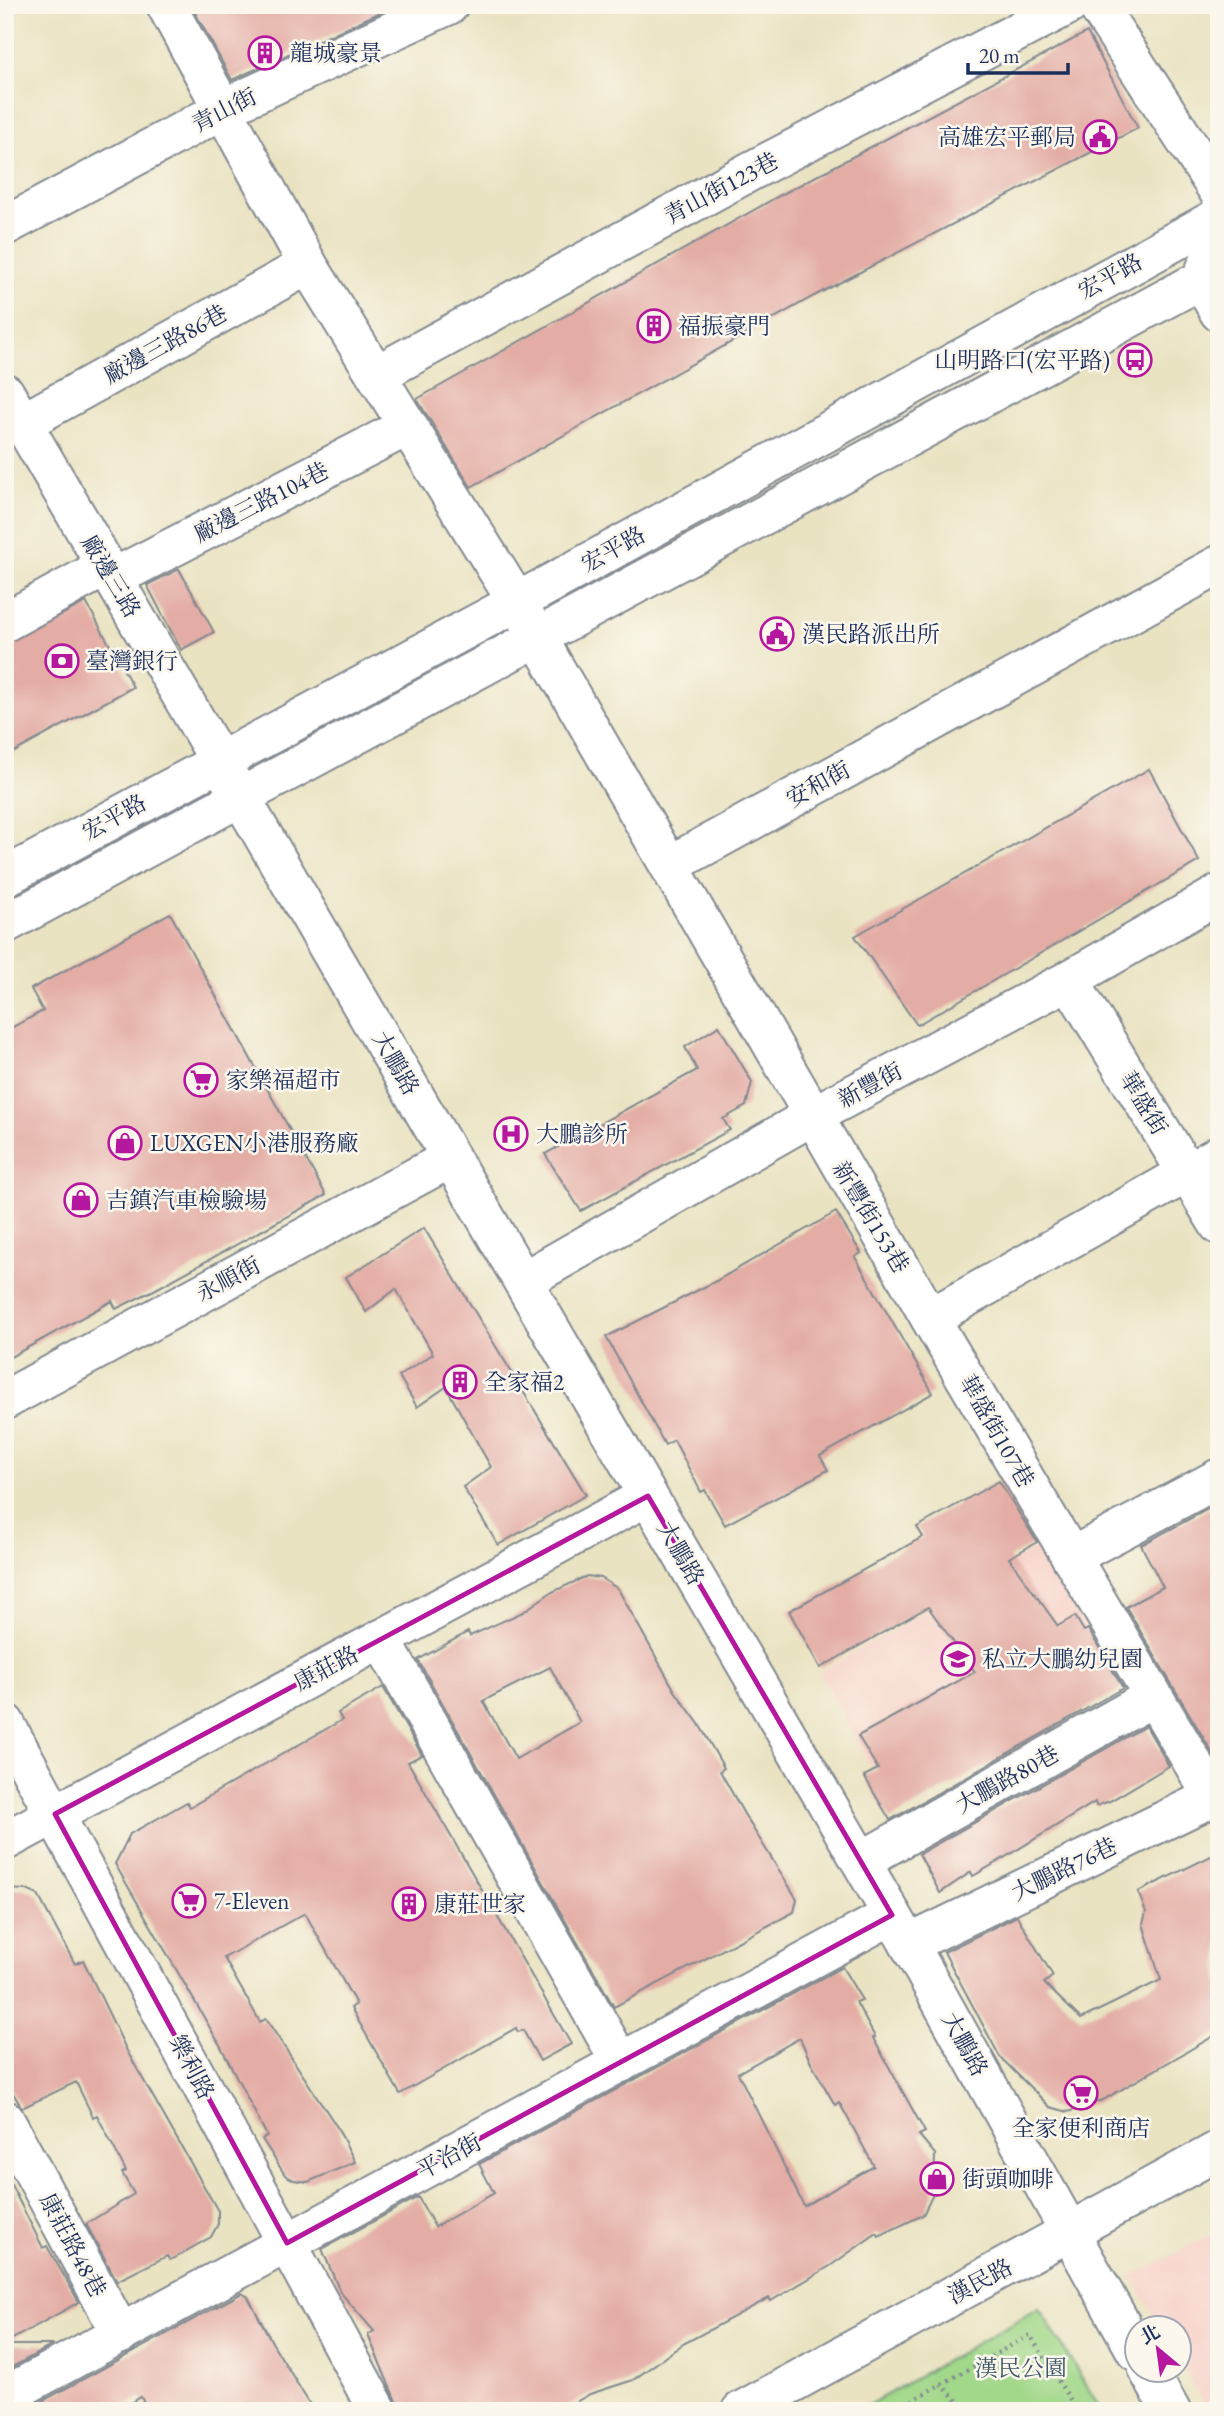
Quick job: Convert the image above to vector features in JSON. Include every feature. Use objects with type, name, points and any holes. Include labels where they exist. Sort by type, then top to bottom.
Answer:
[{"type":"street","points":[[166,5],[308,265],[517,601],[812,1116]]},
{"type":"street","name":"青山街","points":[[5,226],[223,109],[449,5]]},
{"type":"street","name":"青山街123巷","points":[[376,375],[751,171],[1069,5]]},
{"type":"street","points":[[1097,5],[1219,192]]},
{"type":"street","name":"宏平路","points":[[5,877],[1219,217]]},
{"type":"street","points":[[1219,238],[1210,275],[1219,312]]},
{"type":"street","name":"廠邊三路86巷","points":[[13,408],[308,265]]},
{"type":"street","name":"宏平路","points":[[5,924],[1210,275]]},
{"type":"street","name":"廠邊三路","points":[[13,408],[219,759]]},
{"type":"street","name":"廠邊三路104巷","points":[[5,622],[408,426]]},
{"type":"street","name":"安和街","points":[[670,865],[1219,565]]},
{"type":"street","name":"大鵬路","points":[[219,759],[901,1930],[1122,2326]]},
{"type":"street","name":"新豐街","points":[[523,1281],[812,1116],[1069,980],[1219,894]]},
{"type":"street","name":"華盛街","points":[[1069,980],[1219,1225]]},
{"type":"street","name":"新豐街153巷","points":[[812,1116],[930,1318]]},
{"type":"street","points":[[930,1318],[1219,1155]]},
{"type":"street","name":"永順街","points":[[5,1400],[451,1158]]},
{"type":"street","name":"華盛街107巷","points":[[930,1318],[1153,1697],[1216,1796]]},
{"type":"street","points":[[1071,1557],[1219,1478]]},
{"type":"street","name":"康莊路","points":[[5,1841],[648,1496]]},
{"type":"street","points":[[381,1639],[621,2063]]},
{"type":"street","name":"大鵬路80巷","points":[[861,1861],[1153,1697]]},
{"type":"street","name":"樂利路","points":[[5,1723],[378,2411]]},
{"type":"street","name":"大鵬路76巷","points":[[901,1930],[1216,1796]]},
{"type":"street","name":"平治街","points":[[5,2396],[621,2063],[901,1930]]},
{"type":"street","name":"康莊路48巷","points":[[5,2120],[121,2334]]},
{"type":"street","name":"漢民路","points":[[741,2411],[1219,2150]]},
{"type":"street","points":[[1155,2384],[1171,2411]]},
{"type":"path","points":[[893,2411],[1030,2335],[1077,2411]]},
{"type":"path","points":[[941,2384],[967,2411]]},
{"type":"highlighted area","points":[[648,1496],[892,1915],[287,2243],[55,1814]]},
{"type":"shaded area","name":"私立大鵬幼兒園","points":[[1043,1544],[1098,1646],[871,1768],[820,1672]]},
{"type":"shaded area","points":[[1219,2230],[1219,2411],[1207,2411],[1192,2384],[1192,2314],[1153,2314],[1132,2276]]},
{"type":"green space","name":"漢民公園","points":[[1039,2308],[1102,2411],[858,2411]]},
{"type":"building","name":"龍城豪景","points":[[191,5],[396,5],[232,80]]},
{"type":"building","points":[[1087,32],[1138,128],[814,296],[471,487],[417,399],[777,197]]},
{"type":"building","points":[[179,569],[214,632],[181,650],[147,585]]},
{"type":"building","name":"臺灣銀行","points":[[86,602],[133,687],[5,757],[5,644]]},
{"type":"building","points":[[1149,769],[1199,861],[917,1025],[855,936]]},
{"type":"building","points":[[170,913],[326,1195],[156,1289],[116,1309],[112,1301],[5,1360],[5,1031],[43,1011],[31,989]]},
{"type":"building","points":[[719,1026],[752,1082],[746,1106],[723,1119],[730,1130],[581,1211],[545,1154],[697,1070],[685,1047]]},
{"type":"building","points":[[836,1212],[861,1253],[855,1257],[933,1393],[820,1456],[828,1470],[725,1525],[705,1490],[701,1492],[674,1440],[665,1445],[606,1337],[716,1281]]},
{"type":"building","name":"全家福2","points":[[424,1228],[586,1495],[498,1545],[463,1487],[491,1467],[446,1387],[417,1407],[399,1376],[433,1354],[396,1289],[366,1312],[346,1277]]},
{"type":"building","points":[[999,1481],[1037,1542],[1009,1558],[1058,1626],[1075,1616],[1084,1631],[1088,1629],[1123,1688],[890,1820],[864,1776],[878,1769],[858,1736],[975,1672],[928,1607],[820,1668],[789,1611],[923,1537],[917,1527]]},
{"type":"building","points":[[1219,1503],[1219,1764],[1126,1607],[1163,1587],[1141,1545]]},
{"type":"building","points":[[587,1576],[601,1578],[618,1589],[675,1691],[699,1724],[724,1768],[720,1771],[744,1814],[797,1899],[794,1912],[614,2007],[418,1660],[468,1632],[470,1636],[523,1612],[550,1593]],"holes":[[[550,1667],[580,1722],[516,1759],[483,1701]]]},
{"type":"building","points":[[383,1687],[422,1755],[408,1762],[571,2044],[540,2061],[523,2030],[518,2032],[516,2028],[400,2094],[351,2008],[356,2004],[305,1913],[224,1958],[260,2022],[266,2019],[337,2127],[355,2162],[308,2182],[294,2180],[285,2175],[262,2139],[267,2136],[220,2045],[115,1864],[130,1834],[187,1802],[190,1807],[342,1720],[338,1713]]},
{"type":"building","points":[[1146,1726],[1169,1766],[1110,1801],[1096,1806],[1095,1802],[973,1876],[971,1872],[940,1893],[919,1854]]},
{"type":"building","points":[[1219,1852],[1219,2033],[1103,2100],[1068,2112],[1050,2107],[1000,2057],[944,1952],[1017,1916],[1053,1976],[1044,1983],[1081,2019],[1161,1980],[1143,1924],[1146,1912],[1138,1892]]},
{"type":"building","points":[[5,1889],[27,1890],[38,1895],[75,1964],[83,1960],[127,2051],[218,2211],[218,2224],[211,2237],[170,2260],[167,2256],[117,2281],[86,2224],[134,2194],[122,2173],[126,2171],[97,2115],[93,2117],[76,2082],[22,2108],[5,2080]]},
{"type":"building","points":[[842,1967],[862,2000],[856,2002],[875,2037],[873,2038],[925,2132],[919,2135],[935,2154],[934,2192],[923,2215],[879,2236],[877,2233],[830,2266],[771,2301],[769,2298],[683,2344],[633,2380],[590,2394],[560,2411],[400,2411],[368,2335],[374,2331],[340,2292],[322,2249],[418,2197],[435,2227],[494,2193],[479,2164]],"holes":[[[800,2038],[835,2105],[839,2102],[874,2166],[804,2206],[738,2073]]]},
{"type":"building","points":[[5,2173],[43,2248],[47,2246],[79,2302],[5,2343]]},
{"type":"building","points":[[242,2293],[248,2297],[314,2411],[148,2411],[141,2397],[118,2411],[24,2411]]},
{"type":"building","points":[[5,2345],[53,2345],[5,2371]]},
{"type":"place","name":"龍城豪景","points":[[265,53]]},
{"type":"place","name":"高雄宏平郵局","points":[[1100,137]]},
{"type":"place","name":"福振豪門","points":[[654,326]]},
{"type":"place","name":"山明路口(宏平路)","points":[[1135,360]]},
{"type":"place","name":"漢民路派出所","points":[[777,634]]},
{"type":"place","name":"臺灣銀行","points":[[62,661]]},
{"type":"place","name":"家樂福超市","points":[[201,1080]]},
{"type":"place","name":"大鵬診所","points":[[511,1134]]},
{"type":"place","name":"LUXGEN小港服務廠","points":[[125,1143]]},
{"type":"place","name":"吉鎮汽車檢驗場","points":[[81,1200]]},
{"type":"place","name":"全家福2","points":[[460,1382]]},
{"type":"place","name":"私立大鵬幼兒園","points":[[958,1659]]},
{"type":"place","name":"7-Eleven","points":[[189,1901]]},
{"type":"place","name":"康莊世家","points":[[409,1904]]},
{"type":"place","name":"全家便利商店","points":[[1081,2093]]},
{"type":"place","name":"街頭咖啡","points":[[937,2179]]}]
